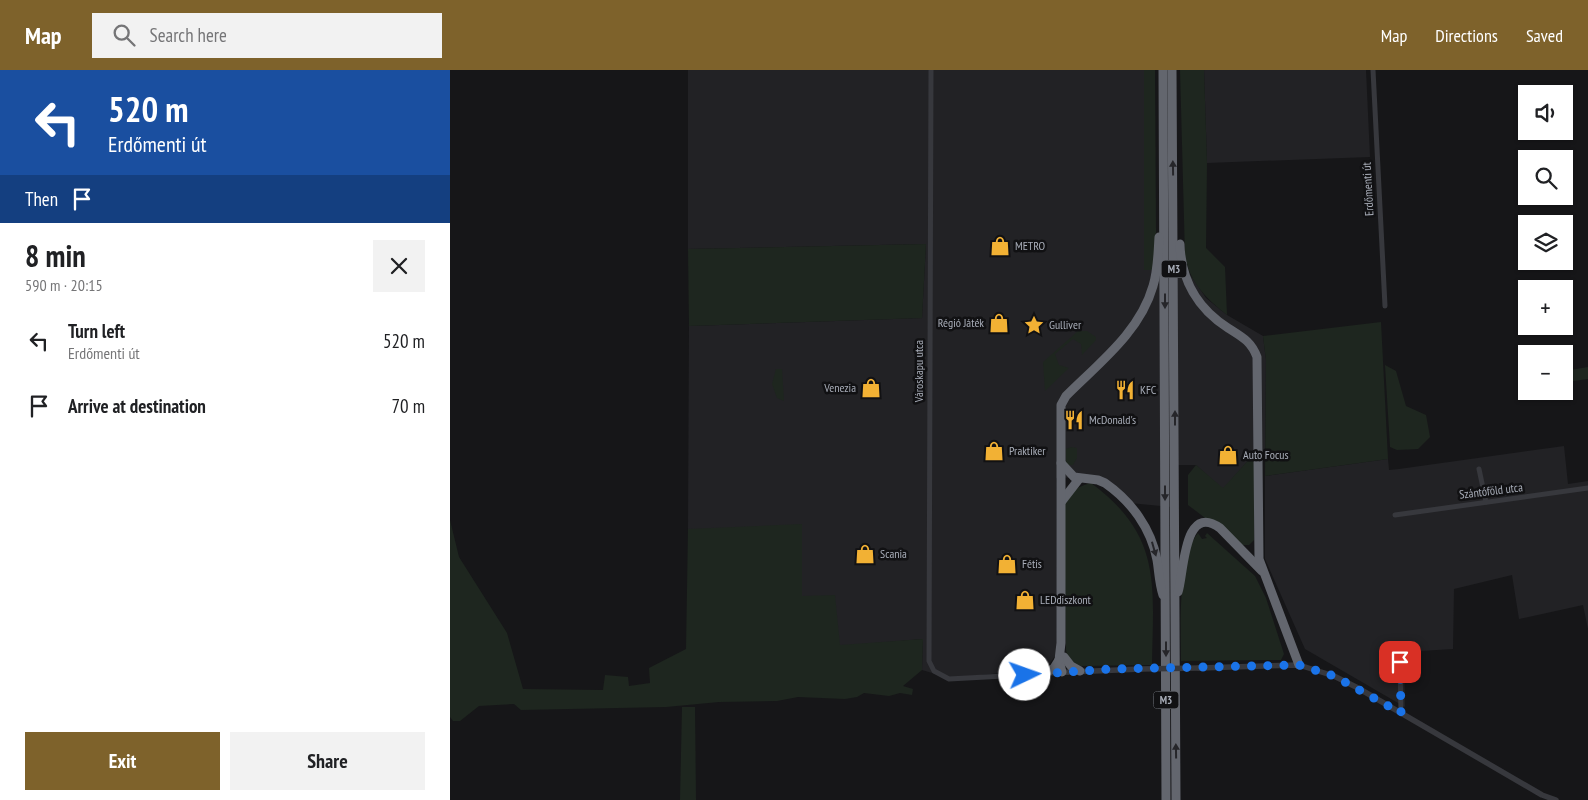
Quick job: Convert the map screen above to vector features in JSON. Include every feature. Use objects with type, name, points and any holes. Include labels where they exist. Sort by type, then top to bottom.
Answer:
[{"type":"highway","name":"M3","points":[[1163,70],[1170,600],[1176,800]]},
{"type":"highway","name":"M3","points":[[1166,800],[1174,189],[1172,70]]},
{"type":"highway","points":[[1062,672],[1062,402],[1123,338],[1145,308],[1155,281],[1165,182]]},
{"type":"highway","points":[[1174,189],[1178,207],[1180,257],[1188,287],[1214,318],[1250,342],[1258,357],[1256,543],[1253,561]]},
{"type":"highway","points":[[1061,463],[1076,479]]},
{"type":"highway","points":[[1061,503],[1076,479]]},
{"type":"highway","points":[[1061,481],[1093,479],[1105,483],[1123,499],[1143,523],[1153,544],[1159,584],[1170,600],[1181,582],[1184,546],[1190,534],[1202,524],[1215,524],[1264,573]]},
{"type":"highway","points":[[1240,547],[1248,548],[1256,543]]},
{"type":"highway","points":[[1256,543],[1264,573],[1299,665]]},
{"type":"highway","points":[[1061,658],[1080,671]]},
{"type":"highway","points":[[1044,674],[1054,668],[1061,658]]},
{"type":"street","name":"Városkapu utca","points":[[931,70],[928,651],[930,666],[934,671],[949,679],[1044,674]]},
{"type":"street","name":"Erdőmenti út","points":[[1373,70],[1385,306]]},
{"type":"street","points":[[1479,468],[1486,502]]},
{"type":"street","name":"Szántóföld utca","points":[[1395,514],[1497,502],[1588,488]]},
{"type":"street","points":[[1400,662],[1401,713]]},
{"type":"street","points":[[1044,674],[1141,668],[1299,665],[1334,676],[1542,795],[1556,800]]},
{"type":"shaded area","points":[[688,70],[1144,70],[1144,270],[1187,270],[1206,298],[1227,315],[1263,336],[1266,360],[1265,455],[1254,454],[1223,489],[1196,465],[1173,465],[1171,507],[1130,503],[1091,477],[1056,478],[1057,653],[1046,669],[949,678],[922,670],[923,639],[840,646],[802,597],[688,529],[689,326],[922,318],[926,244],[688,249]]},
{"type":"shaded area","points":[[1144,70],[1155,70],[1156,233],[1153,270],[1144,270]]},
{"type":"shaded area","points":[[1180,70],[1204,70],[1207,163],[1206,248],[1225,267],[1227,315],[1212,302],[1195,282],[1187,266],[1185,256]]},
{"type":"shaded area","points":[[1204,70],[1366,70],[1370,157],[1207,163]]},
{"type":"shaded area","points":[[926,244],[922,318],[689,326],[688,249]]},
{"type":"shaded area","points":[[1381,322],[1388,459],[1265,476],[1266,360],[1263,336]]},
{"type":"shaded area","points":[[1078,331],[1087,331],[1096,337],[1096,340],[1082,355],[1081,344],[1073,339],[1055,354],[1059,365],[1069,368],[1045,391],[1043,362]]},
{"type":"shaded area","points":[[1385,365],[1396,371],[1406,406],[1426,415],[1430,437],[1418,449],[1397,450],[1390,447]]},
{"type":"shaded area","points":[[1588,367],[1588,379],[1573,381],[1573,370]]},
{"type":"shaded area","points":[[776,369],[782,369],[784,401],[777,398],[772,384]]},
{"type":"shaded area","points":[[1564,446],[1568,484],[1588,481],[1588,629],[1583,605],[1519,619],[1512,575],[1454,589],[1453,649],[1404,652],[1405,707],[1305,649],[1265,559],[1265,476],[1388,459],[1389,470],[1399,469]]},
{"type":"shaded area","points":[[1071,447],[1077,448],[1077,458],[1073,465],[1066,465],[1066,449]]},
{"type":"shaded area","points":[[1254,454],[1254,540],[1249,545],[1241,545],[1188,505],[1188,475],[1196,465],[1223,488]]},
{"type":"shaded area","points":[[1091,483],[1114,503],[1131,523],[1142,543],[1149,564],[1152,587],[1152,665],[1080,666],[1074,665],[1068,659],[1066,650],[1064,506],[1074,490]]},
{"type":"shaded area","points":[[450,520],[459,557],[507,633],[523,689],[603,690],[605,675],[628,677],[629,686],[650,683],[649,668],[686,649],[688,529],[802,524],[802,596],[835,595],[840,645],[923,639],[922,670],[903,686],[913,689],[912,695],[900,693],[889,696],[864,693],[857,697],[845,699],[798,697],[777,701],[719,702],[666,707],[521,710],[514,704],[479,706],[460,721],[453,721],[450,717]]},
{"type":"shaded area","points":[[1198,533],[1202,539],[1207,538],[1205,536],[1207,533],[1255,576],[1266,598],[1284,654],[1281,660],[1181,661],[1183,576],[1186,559]]},
{"type":"shaded area","points":[[682,707],[695,707],[696,800],[680,800]]},
{"type":"place","name":"METRO","points":[[1000,246]]},
{"type":"place","name":"Régió Játék","points":[[999,323]]},
{"type":"place","name":"Gulliver","points":[[1034,325]]},
{"type":"place","name":"Venezia","points":[[871,388]]},
{"type":"place","name":"KFC","points":[[1125,390]]},
{"type":"place","name":"McDonald's","points":[[1074,420]]},
{"type":"place","name":"Praktiker","points":[[994,451]]},
{"type":"place","name":"Auto Focus","points":[[1228,455]]},
{"type":"place","name":"Scania","points":[[865,554]]},
{"type":"place","name":"Fétis","points":[[1007,564]]},
{"type":"place","name":"LEDdiszkont","points":[[1025,600]]},
{"type":"route","points":[[1025,675],[1111,669],[1299,665],[1334,676],[1401,713],[1400,662]]}]
